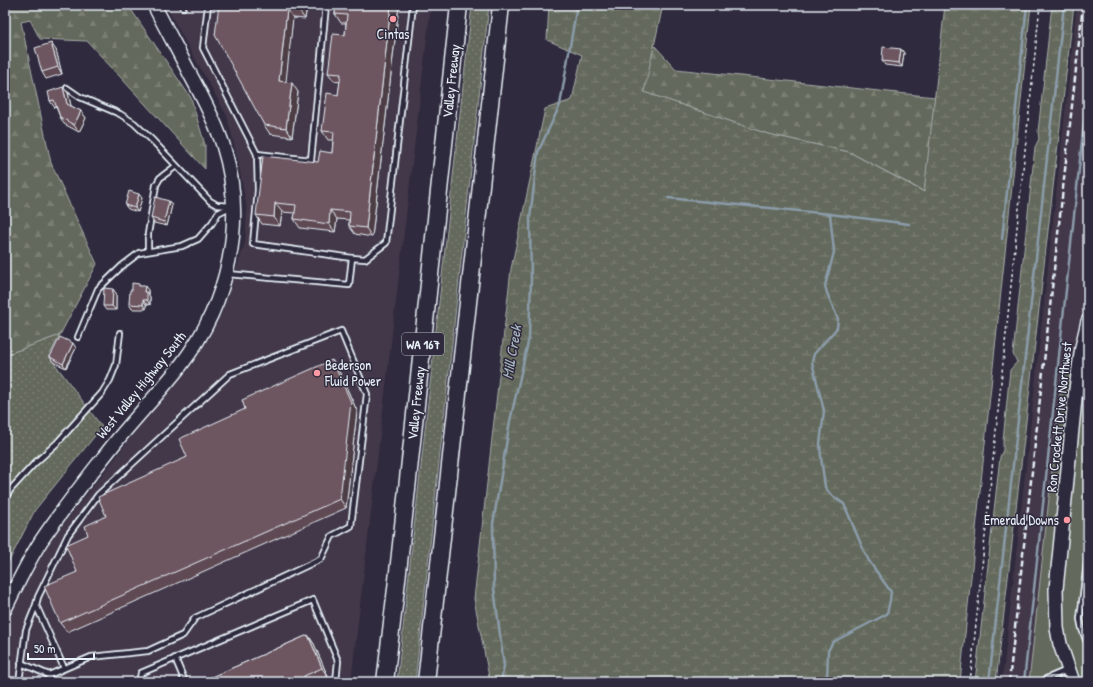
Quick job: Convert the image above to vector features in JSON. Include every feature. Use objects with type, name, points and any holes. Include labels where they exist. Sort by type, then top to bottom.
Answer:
[{"type":"highway","name":"Valley Freeway","points":[[385,682],[459,5]]},
{"type":"highway","name":"WA 167","points":[[426,682],[501,5]]},
{"type":"main road","name":"West Valley Highway South","points":[[5,609],[10,585],[63,509],[181,365],[197,342],[214,310],[227,274],[233,238],[234,206],[227,158],[214,122],[154,5]]},
{"type":"main road","name":"Ron Crockett Drive Northwest","points":[[1073,682],[1060,644],[1057,628],[1056,589],[1081,372],[1082,347],[1088,321]]},
{"type":"lane","points":[[208,5],[203,48],[257,154],[258,190],[253,244],[365,259],[386,243],[413,5]]},
{"type":"lane","points":[[257,154],[311,160],[326,5]]},
{"type":"lane","points":[[67,88],[80,97],[120,114],[134,123],[210,201],[217,205],[234,206]]},
{"type":"lane","points":[[148,251],[148,234],[156,184],[160,178],[176,166]]},
{"type":"lane","points":[[78,337],[98,289],[105,281],[139,253],[182,246],[198,239],[212,223],[218,213],[234,206]]},
{"type":"lane","points":[[227,274],[349,285],[352,258]]},
{"type":"lane","points":[[19,682],[21,663],[26,630],[38,596],[68,535],[98,495],[230,374],[341,331],[367,394],[351,526],[332,536],[321,559],[195,618],[183,635],[148,651],[91,656],[49,675],[21,663]]},
{"type":"lane","points":[[5,498],[25,474],[57,443],[102,393],[110,380],[116,365],[120,333]]},
{"type":"lane","points":[[1088,555],[1080,619],[1088,645]]},
{"type":"lane","points":[[139,682],[141,673],[313,600],[338,660],[336,682]]},
{"type":"lane","points":[[36,605],[64,668]]},
{"type":"lane","points":[[175,658],[185,682]]},
{"type":"lane","points":[[1046,682],[1046,679],[1068,669]]},
{"type":"lane","points":[[48,682],[49,675]]},
{"type":"path","points":[[970,682],[1040,5]]},
{"type":"shaded area","points":[[165,5],[431,5],[351,682],[5,682],[5,633],[14,605],[49,542],[113,461],[221,314],[245,243],[247,210],[238,161],[227,116]]},
{"type":"shaded area","points":[[1077,5],[1088,5],[1088,362],[1064,360],[1029,682],[1002,682]]},
{"type":"green space","points":[[5,5],[128,5],[191,98],[205,145],[205,169],[87,41],[40,39],[30,20],[21,22],[51,163],[97,264],[60,335],[5,355]]},
{"type":"green space","points":[[472,5],[489,5],[415,682],[397,682]]},
{"type":"green space","points":[[549,5],[663,5],[644,92],[768,134],[849,152],[924,192],[945,5],[1031,5],[960,682],[490,682],[474,599],[511,269],[545,109],[572,100],[582,55],[547,40]]},
{"type":"green space","points":[[1052,5],[1074,5],[996,682],[975,682],[1000,457],[1003,450],[1010,370],[1017,362],[1013,354],[1035,147],[1039,139],[1038,132]]},
{"type":"green space","points":[[654,45],[676,69],[935,97],[925,192],[849,152],[768,134],[643,92]]},
{"type":"green space","points":[[60,335],[49,356],[102,427],[35,510],[7,565],[5,564],[5,355]]},
{"type":"green space","name":"Emerald Downs","points":[[1064,360],[1088,362],[1088,682],[1029,682]]},
{"type":"building","points":[[219,5],[299,5],[299,11],[287,9],[279,81],[292,83],[286,128],[264,125],[215,35]]},
{"type":"building","points":[[336,5],[391,5],[366,228],[349,226],[350,212],[330,210],[329,224],[294,219],[296,205],[275,203],[274,217],[256,215],[263,156],[318,162],[320,151],[332,153],[334,132],[322,131],[327,93],[338,95],[341,74],[328,73],[333,34],[345,35],[347,15],[335,14]]},
{"type":"building","points":[[51,43],[58,67],[42,72],[35,48]]},
{"type":"building","points":[[883,47],[901,49],[899,63],[882,61]]},
{"type":"building","points":[[63,87],[67,104],[81,111],[74,125],[60,117],[54,100],[50,101],[48,92]]},
{"type":"building","points":[[129,191],[139,194],[135,208],[125,205]]},
{"type":"building","points":[[155,197],[169,201],[164,222],[151,218]]},
{"type":"building","points":[[132,283],[139,284],[139,286],[145,286],[144,292],[147,292],[147,300],[143,300],[143,305],[129,304]]},
{"type":"building","points":[[104,288],[113,289],[112,306],[103,306]]},
{"type":"building","points":[[60,337],[73,343],[63,364],[50,357]]},
{"type":"building","points":[[332,360],[351,402],[340,499],[60,623],[44,586],[77,572],[66,545],[88,535],[85,526],[106,516],[98,497],[187,457],[179,439],[245,409],[242,400]]},
{"type":"building","points":[[308,635],[322,668],[304,676],[306,682],[200,682]]},
{"type":"waterway","name":"Mill Creek","points":[[501,682],[504,666],[494,588],[493,524],[510,421],[529,338],[531,281],[530,218],[538,152],[560,105],[577,5]]},
{"type":"waterway","points":[[1002,239],[1027,5]]},
{"type":"waterway","points":[[989,682],[1064,5]]},
{"type":"waterway","points":[[1024,682],[1088,85]]},
{"type":"waterway","points":[[668,198],[830,214],[909,224]]},
{"type":"waterway","points":[[827,682],[828,651],[833,642],[887,614],[891,592],[869,561],[844,504],[830,494],[825,487],[820,444],[824,411],[812,362],[814,354],[837,328],[838,319],[825,286],[834,252],[830,214]]},
{"type":"railway","points":[[1009,682],[1083,5]]},
{"type":"place","name":"Cintas","points":[[393,19]]},
{"type":"place","name":"Bederson Fluid Power","points":[[317,373]]},
{"type":"place","name":"Emerald Downs","points":[[1067,520]]}]
